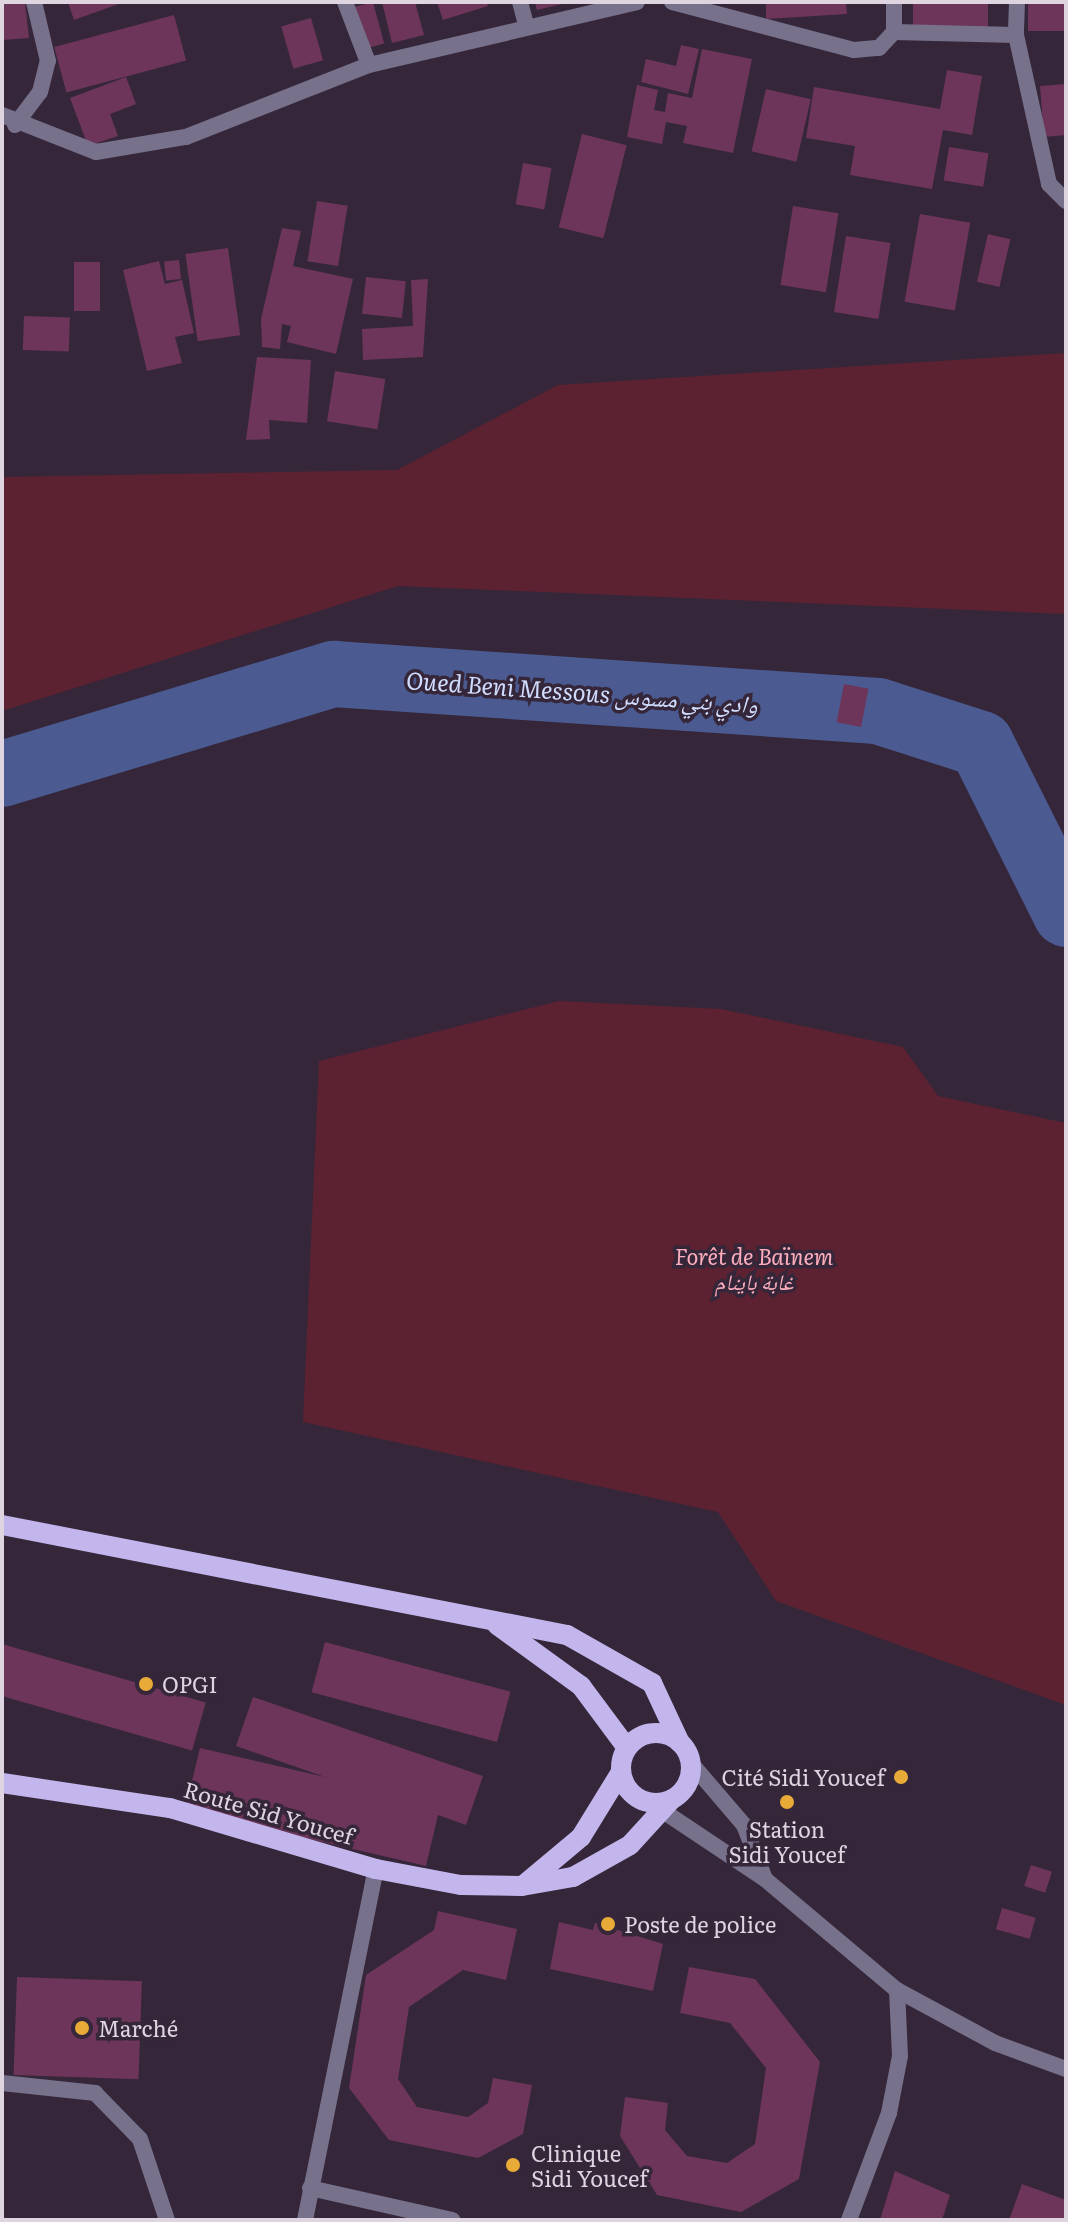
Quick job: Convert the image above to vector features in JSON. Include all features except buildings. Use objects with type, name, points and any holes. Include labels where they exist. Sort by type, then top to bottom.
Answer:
[{"type":"main road","points":[[2,1525],[567,1635],[636,1669],[665,1702],[685,1752],[689,1779],[662,1805],[631,1793],[621,1772]]},
{"type":"main road","points":[[486,1619],[581,1686],[627,1748]]},
{"type":"main road","points":[[522,1886],[581,1837],[621,1772],[627,1748],[647,1734],[685,1752]]},
{"type":"main road","name":"Route Sid Youcef","points":[[2,1783],[155,1805],[376,1869],[461,1885],[522,1886],[596,1866],[662,1805]]},
{"type":"street","points":[[34,2],[48,61],[40,92],[9,120],[71,147],[111,149],[186,137],[369,65],[526,24],[637,2]]},
{"type":"street","points":[[345,2],[369,65]]},
{"type":"street","points":[[520,2],[526,24]]},
{"type":"street","points":[[672,2],[854,50],[879,48],[894,32],[894,2]]},
{"type":"street","points":[[1017,2],[1016,35],[1049,184],[1066,201]]},
{"type":"street","points":[[894,32],[1016,35]]},
{"type":"street","points":[[685,1752],[744,1825],[765,1879]]},
{"type":"street","points":[[662,1805],[765,1879],[897,1990],[995,2043],[1066,2069]]},
{"type":"street","points":[[305,2220],[376,1869]]},
{"type":"street","points":[[849,2220],[889,2113],[900,2056],[897,1990]]},
{"type":"street","points":[[2,2083],[95,2093],[140,2139],[167,2220]]},
{"type":"street","points":[[310,2188],[452,2220]]},
{"type":"green space","points":[[1066,353],[1066,614],[398,586],[2,711],[2,477],[397,470],[558,385]]},
{"type":"green space","name":"Forêt de Baïnem غابة باينام","points":[[559,1001],[721,1009],[903,1047],[938,1096],[1066,1123],[1066,1705],[776,1601],[718,1512],[303,1422],[319,1061]]},
{"type":"waterway","name":"Oued Beni Messous وادي بني مسوس","points":[[2,774],[334,674],[878,711],[981,744],[1066,914]]},
{"type":"place","name":"OPGI","points":[[146,1684]]},
{"type":"place","name":"Cité Sidi Youcef","points":[[901,1777]]},
{"type":"place","name":"Station Sidi Youcef","points":[[787,1802]]},
{"type":"place","name":"Poste de police","points":[[608,1924]]},
{"type":"place","name":"Marché","points":[[82,2028]]},
{"type":"place","name":"Clinique Sidi Youcef","points":[[513,2165]]}]
